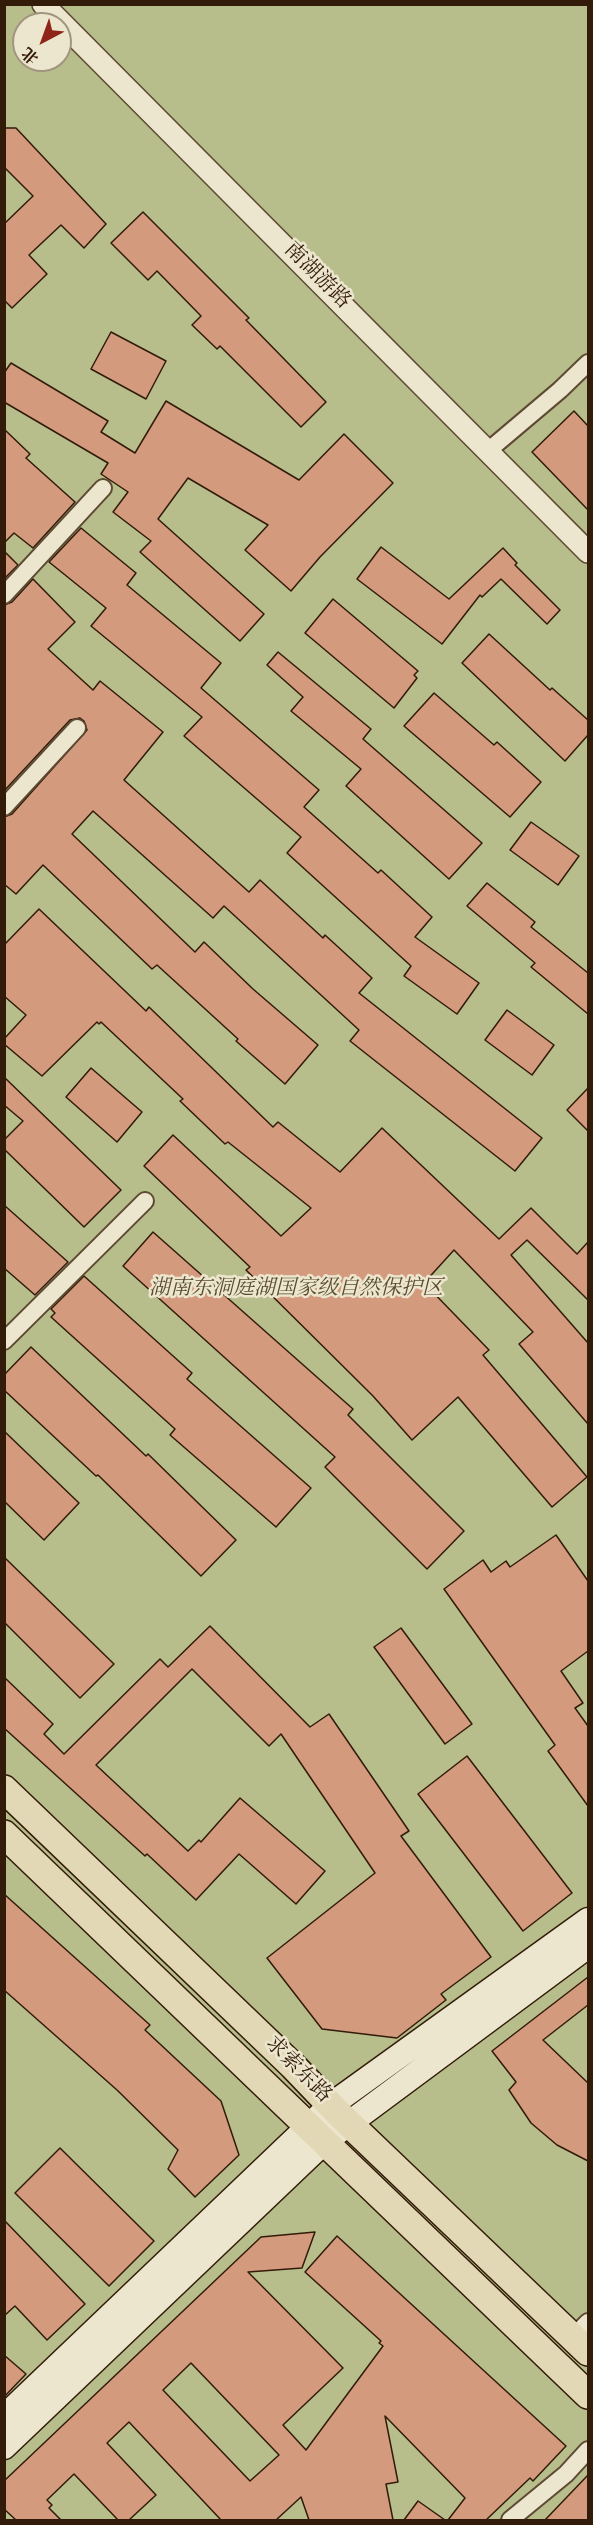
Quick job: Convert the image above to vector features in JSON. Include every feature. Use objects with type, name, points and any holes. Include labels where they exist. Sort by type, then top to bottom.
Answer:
[{"type":"main road","name":"求索东路","points":[[4,1790],[340,2114],[583,2337]]},
{"type":"main road","name":"求索东路","points":[[4,1834],[588,2395]]},
{"type":"main road","points":[[4,2417],[316,2134],[588,1920]]},
{"type":"main road","points":[[340,2114],[588,1946]]},
{"type":"main road","points":[[4,2447],[316,2134]]},
{"type":"street","name":"南湖游路","points":[[43,4],[588,552]]},
{"type":"street","points":[[489,450],[588,363]]},
{"type":"street","points":[[4,595],[103,488]]},
{"type":"street","points":[[4,807],[77,728]]},
{"type":"street","points":[[4,1341],[145,1201]]},
{"type":"street","points":[[510,2520],[566,2474],[588,2450]]},
{"type":"green space","name":"湖南东洞庭湖国家级自然保护区","points":[[5,5],[588,5],[588,2520],[5,2520]]},
{"type":"building","points":[[4,128],[16,128],[106,224],[84,248],[61,225],[29,255],[47,274],[12,308],[4,300],[4,224],[33,196],[4,167]]},
{"type":"building","points":[[143,212],[249,318],[246,320],[326,402],[301,427],[220,346],[217,349],[192,325],[201,316],[157,271],[148,280],[111,243]]},
{"type":"building","points":[[111,332],[166,361],[146,399],[91,369]]},
{"type":"building","points":[[11,363],[108,421],[101,432],[135,453],[166,401],[299,480],[344,434],[393,483],[320,557],[291,591],[245,550],[268,525],[188,478],[158,519],[264,614],[240,641],[140,552],[151,541],[113,512],[128,492],[101,474],[108,463],[4,402],[4,373]]},
{"type":"building","points":[[574,411],[588,426],[588,510],[532,452]]},
{"type":"building","points":[[4,429],[30,454],[26,458],[75,502],[33,548],[14,533],[4,543]]},
{"type":"building","points":[[81,528],[136,573],[127,585],[221,663],[201,688],[319,790],[304,807],[378,873],[381,870],[432,917],[415,937],[479,983],[457,1014],[404,976],[411,966],[287,853],[301,837],[184,736],[202,717],[91,626],[106,608],[49,562]]},
{"type":"building","points":[[381,547],[449,599],[503,548],[517,563],[515,565],[560,610],[547,624],[501,579],[482,597],[480,595],[442,644],[357,579]]},
{"type":"building","points":[[4,551],[18,565],[4,579]]},
{"type":"building","points":[[33,579],[75,622],[48,649],[93,690],[100,681],[163,732],[124,780],[249,892],[260,880],[323,938],[325,935],[372,978],[359,993],[542,1138],[515,1171],[350,1041],[359,1030],[224,906],[213,918],[93,811],[72,834],[195,952],[204,942],[253,989],[318,1045],[285,1084],[236,1041],[238,1039],[157,965],[152,969],[43,865],[16,894],[4,884],[4,817],[12,814],[87,730],[84,721],[80,718],[70,720],[4,791],[4,605],[12,602]]},
{"type":"building","points":[[333,599],[418,671],[414,675],[417,678],[394,708],[305,633]]},
{"type":"building","points":[[489,634],[550,690],[552,688],[588,720],[588,735],[565,761],[462,663]]},
{"type":"building","points":[[278,652],[371,729],[363,739],[482,843],[449,879],[346,786],[361,769],[291,711],[303,697],[267,665]]},
{"type":"building","points":[[434,693],[494,745],[497,742],[541,782],[510,817],[404,726]]},
{"type":"building","points":[[531,822],[579,856],[558,885],[510,850]]},
{"type":"building","points":[[487,883],[535,922],[531,927],[588,973],[588,1014],[531,967],[535,963],[467,906]]},
{"type":"building","points":[[39,909],[146,1011],[149,1007],[273,1127],[278,1122],[340,1172],[382,1128],[499,1239],[531,1208],[577,1254],[588,1242],[588,1300],[527,1240],[511,1255],[588,1343],[588,1424],[519,1344],[533,1332],[454,1250],[424,1283],[489,1350],[483,1355],[587,1477],[552,1507],[458,1397],[412,1440],[373,1396],[246,1270],[250,1267],[144,1166],[173,1135],[281,1236],[311,1208],[228,1142],[225,1144],[180,1101],[183,1099],[101,1022],[99,1024],[97,1022],[42,1076],[4,1044],[4,1039],[26,1015],[4,996],[5,944]]},
{"type":"building","points":[[507,1010],[554,1045],[532,1075],[485,1040]]},
{"type":"building","points":[[91,1068],[142,1112],[117,1142],[66,1097]]},
{"type":"building","points":[[4,1077],[121,1190],[84,1227],[4,1149],[4,1140],[23,1121],[4,1105]]},
{"type":"building","points":[[588,1088],[588,1131],[567,1110]]},
{"type":"building","points":[[4,1205],[68,1262],[35,1295],[4,1268]]},
{"type":"building","points":[[153,1232],[353,1409],[348,1415],[464,1531],[427,1569],[325,1467],[335,1457],[123,1266]]},
{"type":"building","points":[[84,1276],[192,1373],[187,1379],[311,1488],[276,1527],[170,1435],[175,1429],[51,1317],[55,1313],[51,1309]]},
{"type":"building","points":[[31,1347],[146,1456],[148,1454],[236,1540],[201,1576],[98,1475],[96,1476],[4,1390],[4,1375]]},
{"type":"building","points":[[4,1431],[79,1503],[44,1540],[4,1501]]},
{"type":"building","points":[[556,1535],[588,1581],[588,1651],[561,1671],[583,1703],[575,1708],[588,1726],[588,1806],[548,1751],[555,1745],[444,1589],[483,1560],[491,1572],[506,1561],[510,1567]]},
{"type":"building","points":[[4,1557],[114,1664],[80,1698],[4,1622]]},
{"type":"building","points":[[210,1626],[310,1727],[329,1714],[409,1831],[401,1836],[491,1957],[441,1994],[446,2000],[397,2038],[322,2029],[267,1958],[375,1873],[281,1734],[269,1746],[192,1669],[96,1765],[188,1851],[199,1840],[201,1842],[240,1798],[325,1871],[296,1904],[239,1854],[196,1900],[4,1728],[4,1677],[53,1724],[44,1734],[64,1754],[160,1659],[168,1667]]},
{"type":"building","points":[[401,1628],[472,1724],[445,1744],[374,1647]]},
{"type":"building","points":[[467,1756],[572,1893],[523,1931],[418,1794]]},
{"type":"building","points":[[4,1894],[150,2025],[145,2030],[221,2101],[239,2155],[195,2197],[168,2169],[178,2150],[117,2090],[4,1990]]},
{"type":"building","points":[[588,1977],[588,2005],[543,2040],[588,2083],[588,2161],[557,2145],[531,2123],[509,2090],[516,2082],[492,2051]]},
{"type":"building","points":[[60,2148],[154,2241],[109,2286],[15,2193]]},
{"type":"building","points":[[4,2220],[85,2304],[47,2340],[15,2306],[4,2316]]},
{"type":"building","points":[[315,2232],[302,2268],[248,2272],[343,2368],[283,2425],[306,2450],[383,2346],[379,2343],[381,2341],[305,2272],[337,2236],[566,2446],[533,2481],[530,2478],[486,2520],[448,2520],[465,2498],[385,2416],[398,2482],[386,2484],[393,2520],[309,2520],[301,2497],[276,2520],[221,2520],[129,2422],[107,2443],[156,2495],[129,2520],[118,2520],[74,2474],[47,2500],[52,2505],[49,2508],[61,2520],[16,2520],[4,2509],[4,2481],[261,2237]],"holes":[[[191,2363],[279,2455],[250,2481],[163,2390]]]},
{"type":"building","points":[[4,2355],[26,2374],[4,2397]]},
{"type":"building","points":[[588,2475],[588,2520],[545,2520]]},
{"type":"building","points":[[418,2501],[445,2520],[404,2520]]}]
